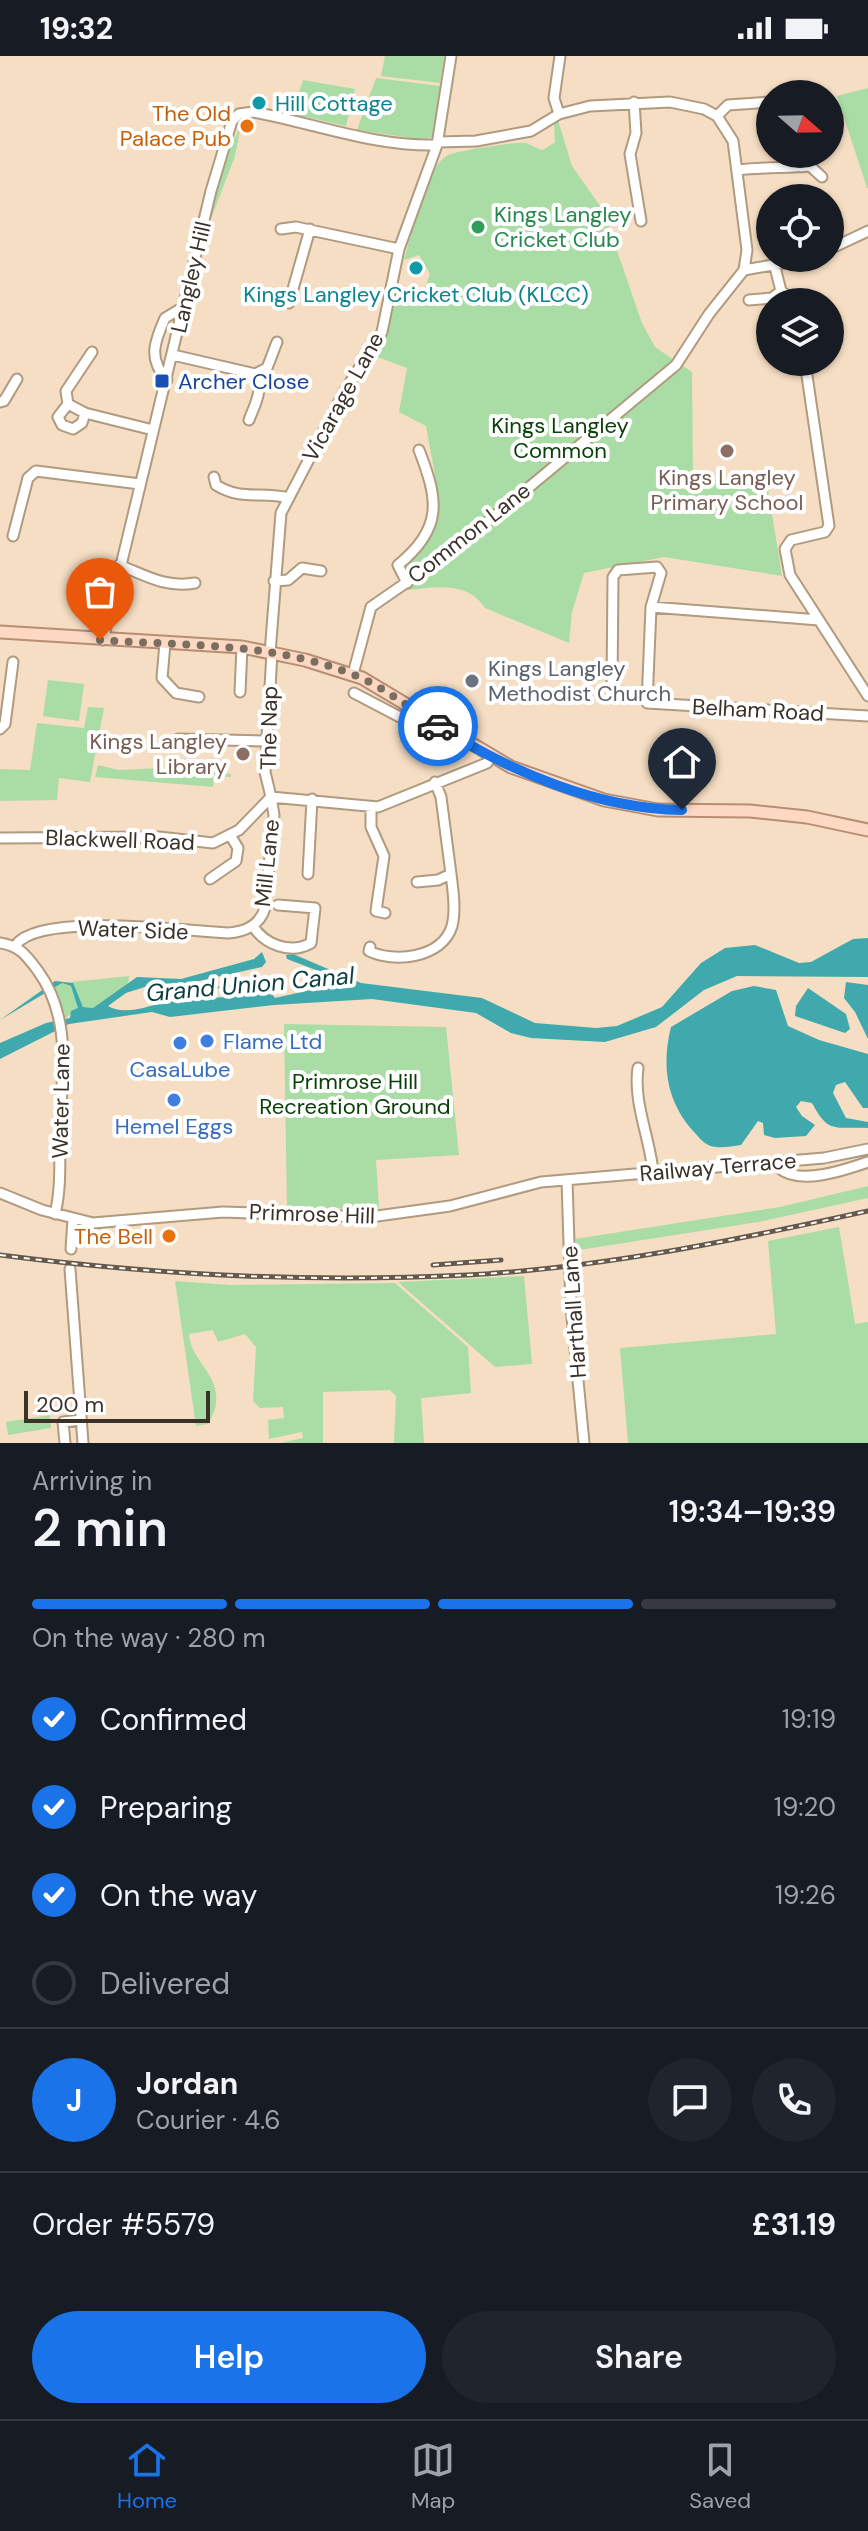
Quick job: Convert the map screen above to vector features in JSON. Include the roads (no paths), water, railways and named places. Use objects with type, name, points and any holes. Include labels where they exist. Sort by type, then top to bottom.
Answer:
[{"type":"main road","points":[[0,632],[242,647],[271,653],[353,674],[511,767],[619,803],[658,810],[750,811],[807,817],[868,830]]},
{"type":"street","name":"Vicarage Lane","points":[[271,653],[278,523],[344,392],[382,332],[399,249],[437,143],[451,56]]},
{"type":"street","points":[[559,114],[554,98],[560,56]]},
{"type":"street","points":[[437,143],[476,141],[531,131],[559,114],[590,106],[634,102],[684,103],[717,116],[733,141],[746,233],[744,270],[756,269]]},
{"type":"street","points":[[634,102],[636,133],[630,154],[641,221]]},
{"type":"street","points":[[717,116],[728,105],[756,103]]},
{"type":"street","name":"Langley Hill","points":[[103,640],[217,168],[232,121],[239,114],[253,112],[352,135],[416,145],[437,143]]},
{"type":"street","points":[[738,170],[756,168]]},
{"type":"street","points":[[809,168],[816,169],[822,177]]},
{"type":"street","points":[[281,229],[310,229],[399,249]]},
{"type":"street","points":[[289,303],[310,229]]},
{"type":"street","points":[[844,242],[868,231]]},
{"type":"street","name":"Common Lane","points":[[353,674],[371,607],[456,548],[676,365],[709,314],[744,270]]},
{"type":"street","points":[[749,300],[756,299]]},
{"type":"street","points":[[167,380],[153,361],[157,342],[165,318],[185,306]]},
{"type":"street","points":[[157,342],[174,351],[255,374],[267,368],[277,342]]},
{"type":"street","points":[[85,413],[82,423],[73,429],[62,425],[58,417],[68,404],[66,391],[92,352]]},
{"type":"street","points":[[249,420],[259,395],[260,383],[255,374]]},
{"type":"street","points":[[807,376],[829,526],[825,532],[791,540],[785,549],[790,575],[868,696]]},
{"type":"street","points":[[0,402],[4,401],[17,379]]},
{"type":"street","points":[[68,404],[85,413],[153,430]]},
{"type":"street","points":[[407,583],[398,565],[417,550],[435,513],[433,486],[419,450]]},
{"type":"street","points":[[13,536],[28,478],[36,471],[140,484]]},
{"type":"street","points":[[214,477],[216,485],[245,497],[271,493],[289,498]]},
{"type":"street","points":[[119,565],[154,581],[177,586],[195,583]]},
{"type":"street","points":[[612,689],[613,577],[618,570],[657,567],[661,573],[651,607],[819,620]]},
{"type":"street","points":[[274,581],[288,580],[302,568],[321,571]]},
{"type":"street","name":"Belham Road","points":[[651,607],[647,703],[868,716]]},
{"type":"street","points":[[165,643],[162,678],[176,693],[199,697]]},
{"type":"street","points":[[240,692],[242,647]]},
{"type":"street","name":"The Nap","points":[[271,653],[265,772],[271,797],[312,799],[371,808]]},
{"type":"street","points":[[0,729],[5,724],[13,662]]},
{"type":"street","points":[[354,693],[434,739]]},
{"type":"street","points":[[398,717],[405,705]]},
{"type":"street","points":[[178,739],[191,742],[221,738],[267,741]]},
{"type":"street","points":[[376,911],[384,856],[373,835],[371,808],[487,763],[491,756]]},
{"type":"street","points":[[369,951],[397,959],[428,950],[444,938],[453,922],[451,874],[441,797],[435,782]]},
{"type":"street","points":[[210,879],[236,861],[238,848],[230,835],[249,821],[271,797]]},
{"type":"street","name":"Mill Lane","points":[[253,926],[265,908],[274,815],[271,797]]},
{"type":"street","points":[[308,874],[312,799]]},
{"type":"street","name":"Blackwell Road","points":[[0,838],[159,837],[213,843],[230,835]]},
{"type":"street","points":[[417,882],[438,880],[451,874]]},
{"type":"street","points":[[253,926],[267,943],[306,946],[313,939],[317,909],[278,905]]},
{"type":"street","name":"Water Side","points":[[16,945],[30,935],[79,925],[228,933],[253,926]]},
{"type":"street","points":[[0,943],[16,945]]},
{"type":"street","name":"Water Lane","points":[[16,945],[48,986],[60,1015],[59,1195],[55,1214]]},
{"type":"street","points":[[638,1068],[635,1087],[650,1143],[653,1172]]},
{"type":"street","name":"Railway Terrace","points":[[567,1180],[779,1162],[868,1149]]},
{"type":"street","points":[[779,1162],[779,1168],[786,1173],[806,1175],[844,1170],[868,1162]]},
{"type":"street","name":"Primrose Hill","points":[[0,1193],[73,1219],[106,1222],[238,1212],[385,1216],[450,1206],[541,1182],[567,1180]]},
{"type":"street","name":"Harthall Lane","points":[[567,1180],[571,1307],[584,1443]]},
{"type":"street","points":[[71,1249],[73,1219]]},
{"type":"street","points":[[70,1269],[83,1443]]},
{"type":"street","points":[[65,1443],[63,1422],[81,1420]]},
{"type":"water","name":"Grand Union Canal","points":[[868,938],[868,977],[737,976],[704,990],[656,1027],[605,1042],[531,1038],[511,1033],[476,1013],[372,999],[274,1005],[170,1017],[152,1012],[69,1024],[0,1059],[0,1043],[46,1023],[70,1018],[71,1011],[78,1008],[71,986],[62,983],[0,1020],[55,981],[73,983],[83,1007],[93,1008],[137,977],[181,979],[254,959],[262,952],[266,962],[262,967],[181,985],[216,987],[260,979],[275,998],[315,989],[320,975],[316,970],[287,959],[286,955],[293,954],[361,983],[482,998],[535,1023],[596,1028],[617,1026],[662,1007],[701,963],[725,948],[755,945],[799,963],[811,962],[853,939]],"holes":[[[154,984],[192,992],[250,984],[256,988],[248,995],[165,1002],[129,1010],[108,1006],[126,993]]]},
{"type":"water","points":[[846,982],[868,985],[868,1039],[855,1012],[844,998]]},
{"type":"water","points":[[754,986],[776,990],[788,1026],[819,1040],[868,1054],[868,1108],[863,1108],[845,1082],[836,1085],[833,1093],[846,1118],[868,1122],[868,1128],[834,1127],[823,1120],[812,1103],[801,1101],[796,1107],[802,1116],[815,1125],[806,1136],[775,1138],[764,1135],[763,1123],[758,1121],[741,1145],[716,1147],[697,1136],[672,1097],[667,1070],[671,1027],[732,991]]},
{"type":"water","points":[[808,988],[846,1014],[850,1029],[845,1033],[795,1016],[796,1006]]},
{"type":"railway","points":[[0,1255],[116,1268],[233,1276],[350,1278],[467,1275],[618,1259],[868,1211]]},
{"type":"railway","points":[[433,1265],[501,1260]]},
{"type":"place","name":"Hill Cottage","points":[[259,103]]},
{"type":"place","name":"The Old Palace Pub","points":[[247,126]]},
{"type":"place","name":"Kings Langley Cricket Club","points":[[478,227]]},
{"type":"place","name":"Kings Langley Cricket Club (KLCC)","points":[[416,268]]},
{"type":"place","name":"Archer Close","points":[[162,381]]},
{"type":"place","name":"Kings Langley Primary School","points":[[727,451]]},
{"type":"place","name":"Kings Langley Methodist Church","points":[[472,681]]},
{"type":"place","name":"Kings Langley Library","points":[[243,754]]},
{"type":"place","name":"Flame Ltd","points":[[207,1041]]},
{"type":"place","name":"CasaLube","points":[[180,1043]]},
{"type":"place","name":"Hemel Eggs","points":[[174,1100]]},
{"type":"place","name":"The Bell","points":[[169,1236]]},
{"type":"park label","name":"Kings Langley Common","points":[[560,438]]},
{"type":"park label","name":"Primrose Hill Recreation Ground","points":[[355,1094]]}]
